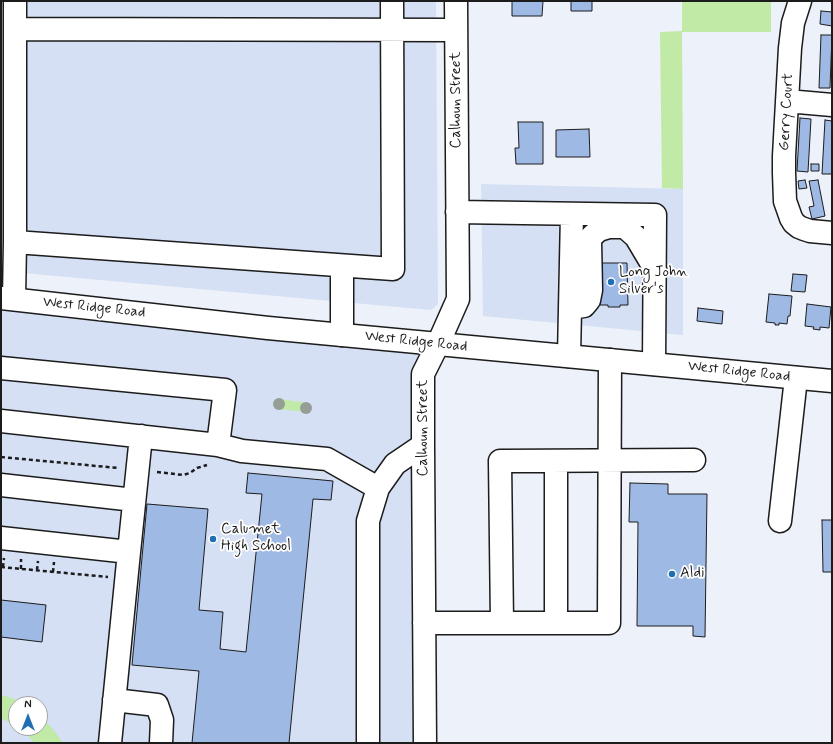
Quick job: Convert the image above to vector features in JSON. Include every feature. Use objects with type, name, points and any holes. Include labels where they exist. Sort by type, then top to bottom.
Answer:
[{"type":"street","points":[[7,298],[10,228],[8,95],[15,29],[15,1]]},
{"type":"street","points":[[10,228],[342,266],[393,269],[392,1]]},
{"type":"street","name":"Calhoun Street","points":[[425,743],[423,374],[458,299],[456,1]]},
{"type":"street","name":"Gerry Court","points":[[800,1],[790,39],[784,156],[785,194],[787,207],[794,223],[804,229],[832,233]]},
{"type":"street","points":[[15,29],[456,30]]},
{"type":"street","points":[[787,101],[832,105]]},
{"type":"street","points":[[458,212],[655,215],[654,364]]},
{"type":"street","points":[[569,356],[572,214]]},
{"type":"street","points":[[570,308],[584,306],[589,300],[591,290],[590,241],[592,236],[599,230],[609,227],[622,227],[628,229],[636,238],[655,268]]},
{"type":"street","points":[[342,266],[342,335]]},
{"type":"street","name":"West Ridge Road","points":[[7,298],[268,328],[832,381]]},
{"type":"street","points":[[424,624],[609,624],[610,360]]},
{"type":"street","points":[[1,368],[225,390],[215,455]]},
{"type":"street","points":[[780,521],[796,378]]},
{"type":"street","points":[[1,421],[140,436],[215,455],[242,451],[326,459],[378,488]]},
{"type":"street","points":[[110,743],[140,436]]},
{"type":"street","points":[[368,743],[368,521],[378,488],[395,464],[423,445]]},
{"type":"street","points":[[502,624],[500,461],[556,462],[694,460]]},
{"type":"street","points":[[556,462],[556,624]]},
{"type":"street","points":[[1,485],[134,500]]},
{"type":"street","points":[[1,538],[129,552]]},
{"type":"street","points":[[114,700],[157,705],[162,720],[161,743]]},
{"type":"path","points":[[151,472],[183,475],[207,465],[215,455]]},
{"type":"path","points":[[1,457],[121,469]]},
{"type":"path","points":[[2,566],[126,579]]},
{"type":"shaded area","points":[[1,1],[436,1],[438,304],[431,310],[1,271]]},
{"type":"shaded area","points":[[481,184],[683,189],[683,335],[483,316]]},
{"type":"shaded area","name":"Calumet High School","points":[[1,297],[438,344],[423,374],[426,743],[1,743]]},
{"type":"green space","points":[[682,1],[771,1],[771,32],[682,32],[683,189],[662,188],[660,32],[682,31]]},
{"type":"green space","points":[[279,399],[308,403],[311,405],[311,408],[307,412],[278,409],[274,406],[274,403]]},
{"type":"green space","points":[[1,695],[8,697],[8,722],[1,718]]},
{"type":"green space","points":[[48,724],[63,743],[35,743],[28,736],[48,736]]},
{"type":"building","points":[[512,1],[543,1],[542,16],[512,16]]},
{"type":"building","points":[[571,1],[592,1],[592,11],[571,11]]},
{"type":"building","points":[[821,11],[832,12],[832,26],[820,24]]},
{"type":"building","points":[[821,35],[832,35],[830,88],[819,88]]},
{"type":"building","points":[[800,118],[811,119],[808,172],[797,171]]},
{"type":"building","points":[[825,120],[832,121],[832,174],[822,174]]},
{"type":"building","points":[[518,122],[543,122],[543,164],[516,164],[515,148],[519,148]]},
{"type":"building","points":[[589,129],[590,157],[556,157],[556,130]]},
{"type":"building","points":[[811,164],[819,164],[819,171],[811,171]]},
{"type":"building","points":[[805,180],[807,188],[799,189],[798,181]]},
{"type":"building","points":[[818,180],[825,216],[812,219],[809,207],[814,206],[809,181]]},
{"type":"building","name":"Long John Silver's","points":[[600,263],[627,263],[628,305],[608,307],[608,305],[600,305]]},
{"type":"building","points":[[793,274],[807,275],[805,292],[791,291]]},
{"type":"building","points":[[769,294],[792,296],[790,316],[788,316],[787,324],[779,323],[779,325],[775,325],[775,323],[766,322]]},
{"type":"building","points":[[807,304],[831,307],[829,328],[820,327],[820,330],[813,329],[814,327],[805,326]]},
{"type":"building","points":[[698,308],[723,311],[722,324],[697,321]]},
{"type":"building","points":[[248,473],[333,481],[331,500],[313,499],[289,743],[192,743],[199,671],[132,665],[147,504],[208,509],[199,610],[223,612],[220,649],[246,652],[262,494],[246,493]]},
{"type":"building","name":"Aldi","points":[[630,483],[668,484],[668,494],[707,494],[705,637],[693,636],[693,626],[637,626],[638,522],[629,522]]},
{"type":"building","points":[[822,520],[832,520],[832,572],[823,572]]},
{"type":"building","points":[[1,600],[46,605],[42,642],[1,637]]},
{"type":"place","name":"Long John Silver's","points":[[611,282]]},
{"type":"place","name":"Calumet High School","points":[[213,539]]},
{"type":"place","name":"Aldi","points":[[672,574]]}]
